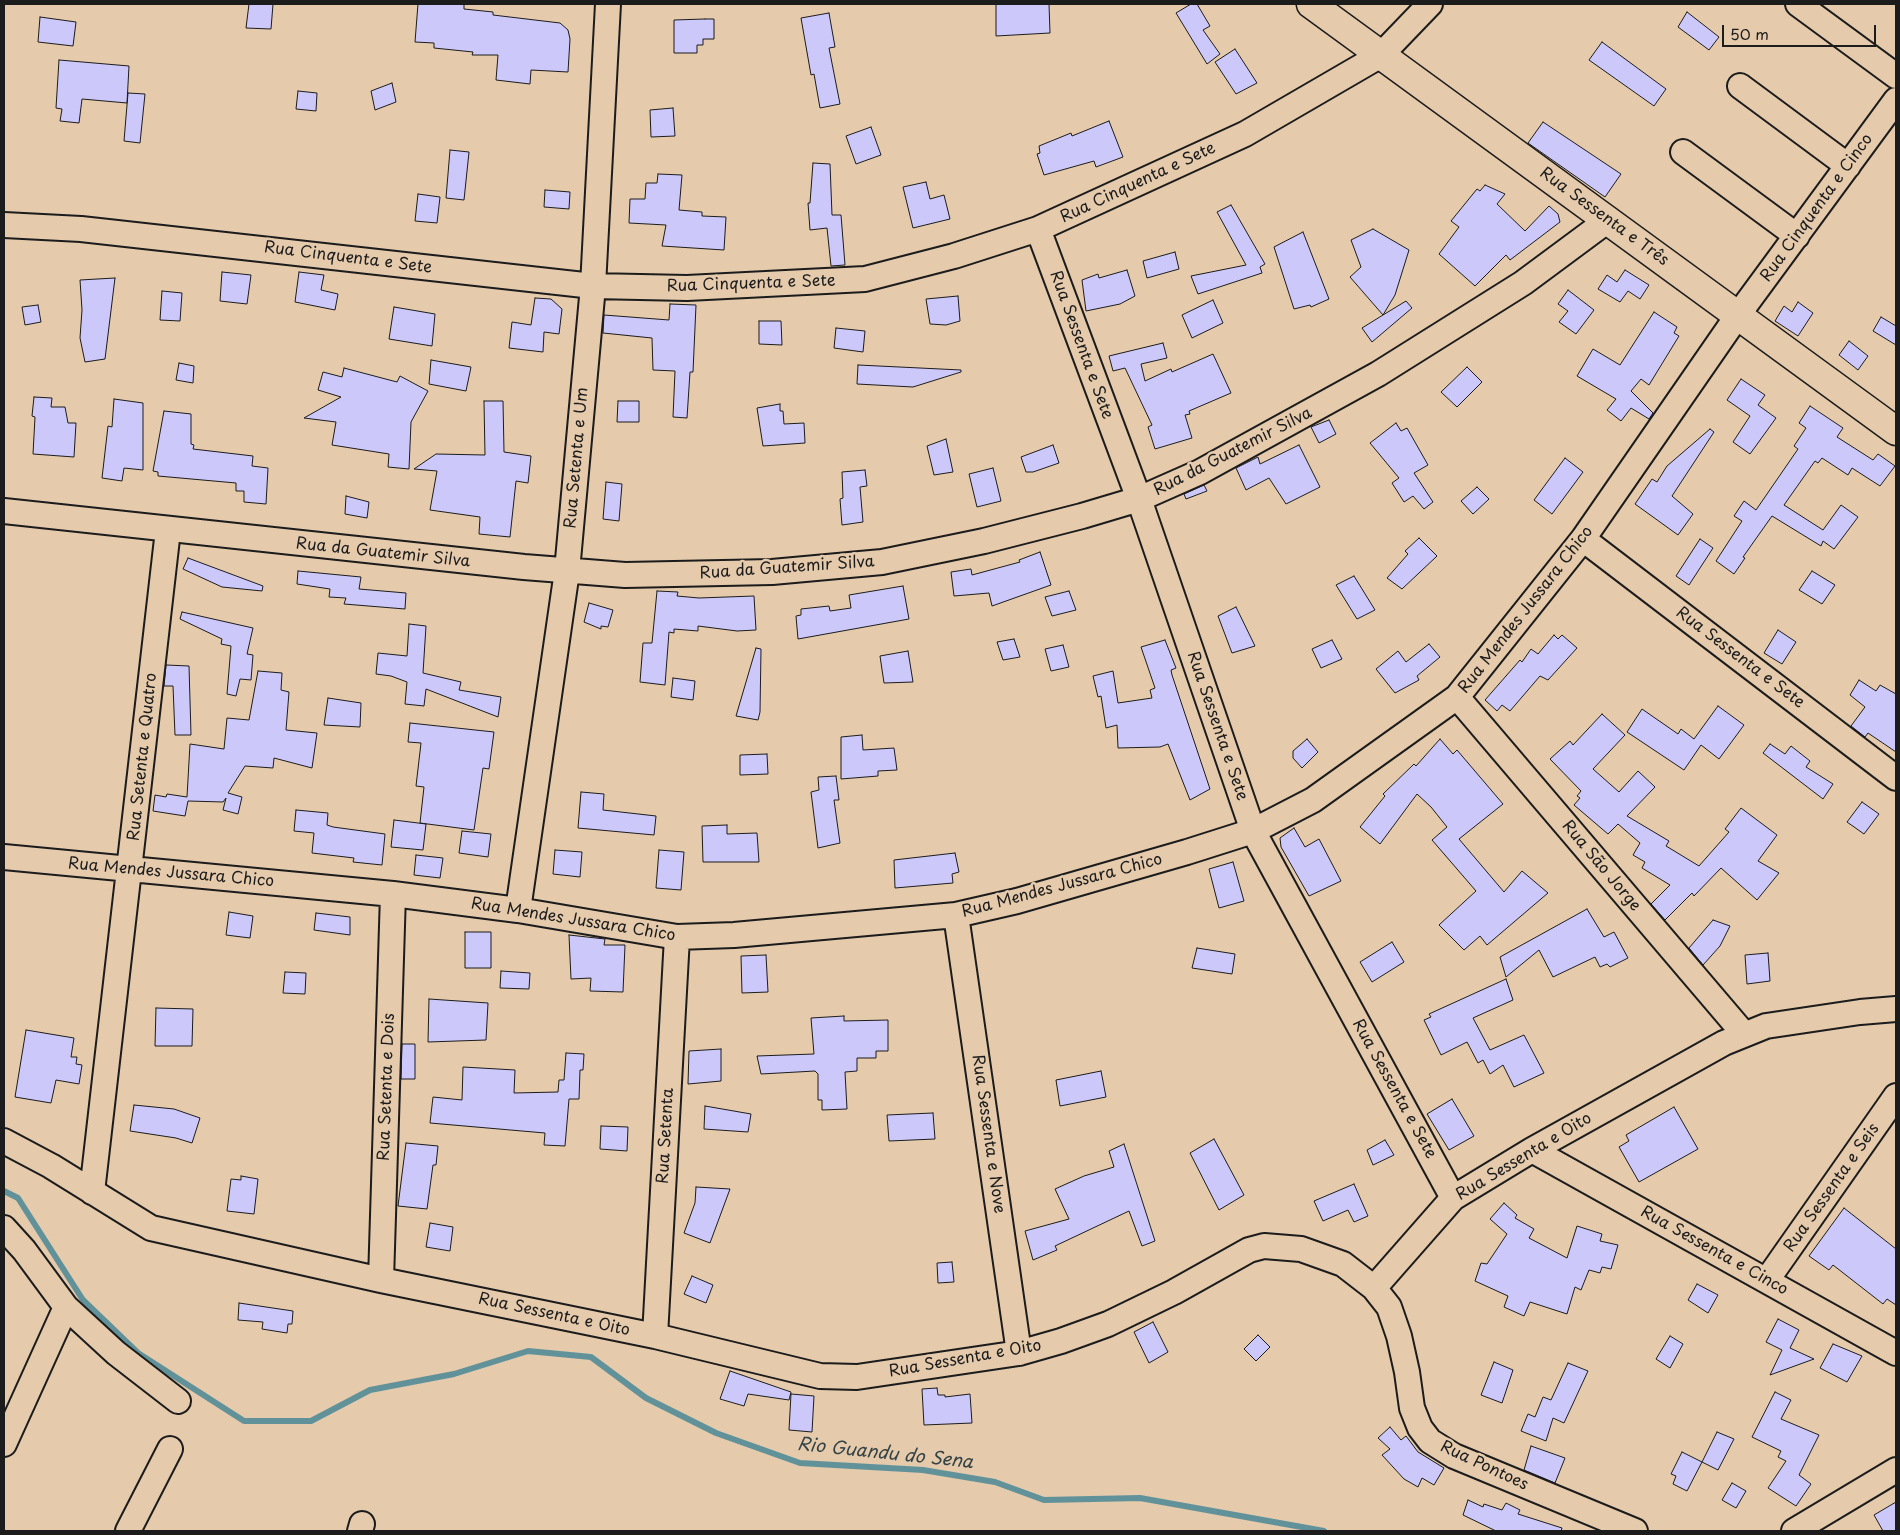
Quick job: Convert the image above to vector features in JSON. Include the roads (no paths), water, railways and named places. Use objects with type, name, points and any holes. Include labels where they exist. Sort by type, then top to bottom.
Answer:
[{"type":"street","name":"Rua Setenta e Um","points":[[518,910],[567,571],[593,286],[608,4]]},
{"type":"street","name":"Rua Sessenta e Três","points":[[1312,4],[1896,431]]},
{"type":"street","name":"Rua Cinquenta e Sete","points":[[4,225],[120,233],[593,286],[687,288],[865,278],[954,256],[1038,229],[1245,134],[1381,55],[1430,4]]},
{"type":"street","points":[[1798,4],[1896,76]]},
{"type":"street","points":[[1740,86],[1848,166]]},
{"type":"street","name":"Rua Cinquenta e Cinco","points":[[1738,316],[1896,100]]},
{"type":"street","points":[[1683,152],[1797,236]]},
{"type":"street","name":"Rua da Guatemir Silva","points":[[4,510],[168,530],[567,571],[624,575],[772,572],[882,562],[984,542],[1138,500],[1200,472],[1378,374],[1523,283],[1608,220]]},
{"type":"street","name":"Rua Sessenta e Sete","points":[[1038,229],[1138,500],[1253,831],[1454,1198]]},
{"type":"street","name":"Rua Mendes Jussara Chico","points":[[4,857],[393,894],[518,910],[677,937],[734,935],[956,915],[1017,901],[1187,852],[1253,831],[1313,800],[1458,697],[1583,539],[1738,316]]},
{"type":"street","name":"Rua Setenta e Quatro","points":[[92,1192],[168,530]]},
{"type":"street","name":"Rua Sessenta e Sete","points":[[1583,539],[1896,778]]},
{"type":"street","name":"Rua São Jorge","points":[[1458,697],[1744,1034]]},
{"type":"street","name":"Rua Setenta e Dois","points":[[381,1280],[393,894]]},
{"type":"street","name":"Rua Sessenta e Nove","points":[[956,915],[1020,1353]]},
{"type":"street","name":"Rua Setenta","points":[[655,1336],[677,937]]},
{"type":"street","name":"Rua Sessenta e Oito","points":[[5,1143],[151,1228],[381,1280],[655,1336],[820,1376],[857,1377],[1020,1353],[1061,1341],[1108,1324],[1174,1292],[1249,1250],[1264,1246],[1301,1249],[1321,1254],[1343,1264],[1374,1288],[1454,1198],[1532,1150],[1724,1043],[1766,1026],[1860,1012],[1896,1009]]},
{"type":"street","name":"Rua Sessenta e Seis","points":[[1767,1280],[1896,1096]]},
{"type":"street","name":"Rua Sessenta e Cinco","points":[[1532,1150],[1896,1353]]},
{"type":"street","points":[[4,1228],[24,1250],[66,1307],[116,1353],[178,1401]]},
{"type":"street","name":"Rua Pontoes","points":[[1374,1288],[1389,1307],[1403,1354],[1412,1408],[1420,1428],[1430,1441],[1454,1456],[1635,1531]]},
{"type":"street","points":[[4,1444],[66,1307]]},
{"type":"street","points":[[128,1531],[170,1449]]},
{"type":"street","points":[[1794,1531],[1896,1470]]},
{"type":"waterway","name":"Rio Guandu do Sena","points":[[4,1191],[18,1198],[83,1300],[138,1353],[244,1421],[311,1421],[370,1390],[454,1374],[528,1351],[591,1357],[646,1398],[716,1433],[800,1463],[923,1470],[995,1482],[1044,1500],[1140,1498],[1324,1531]]}]
